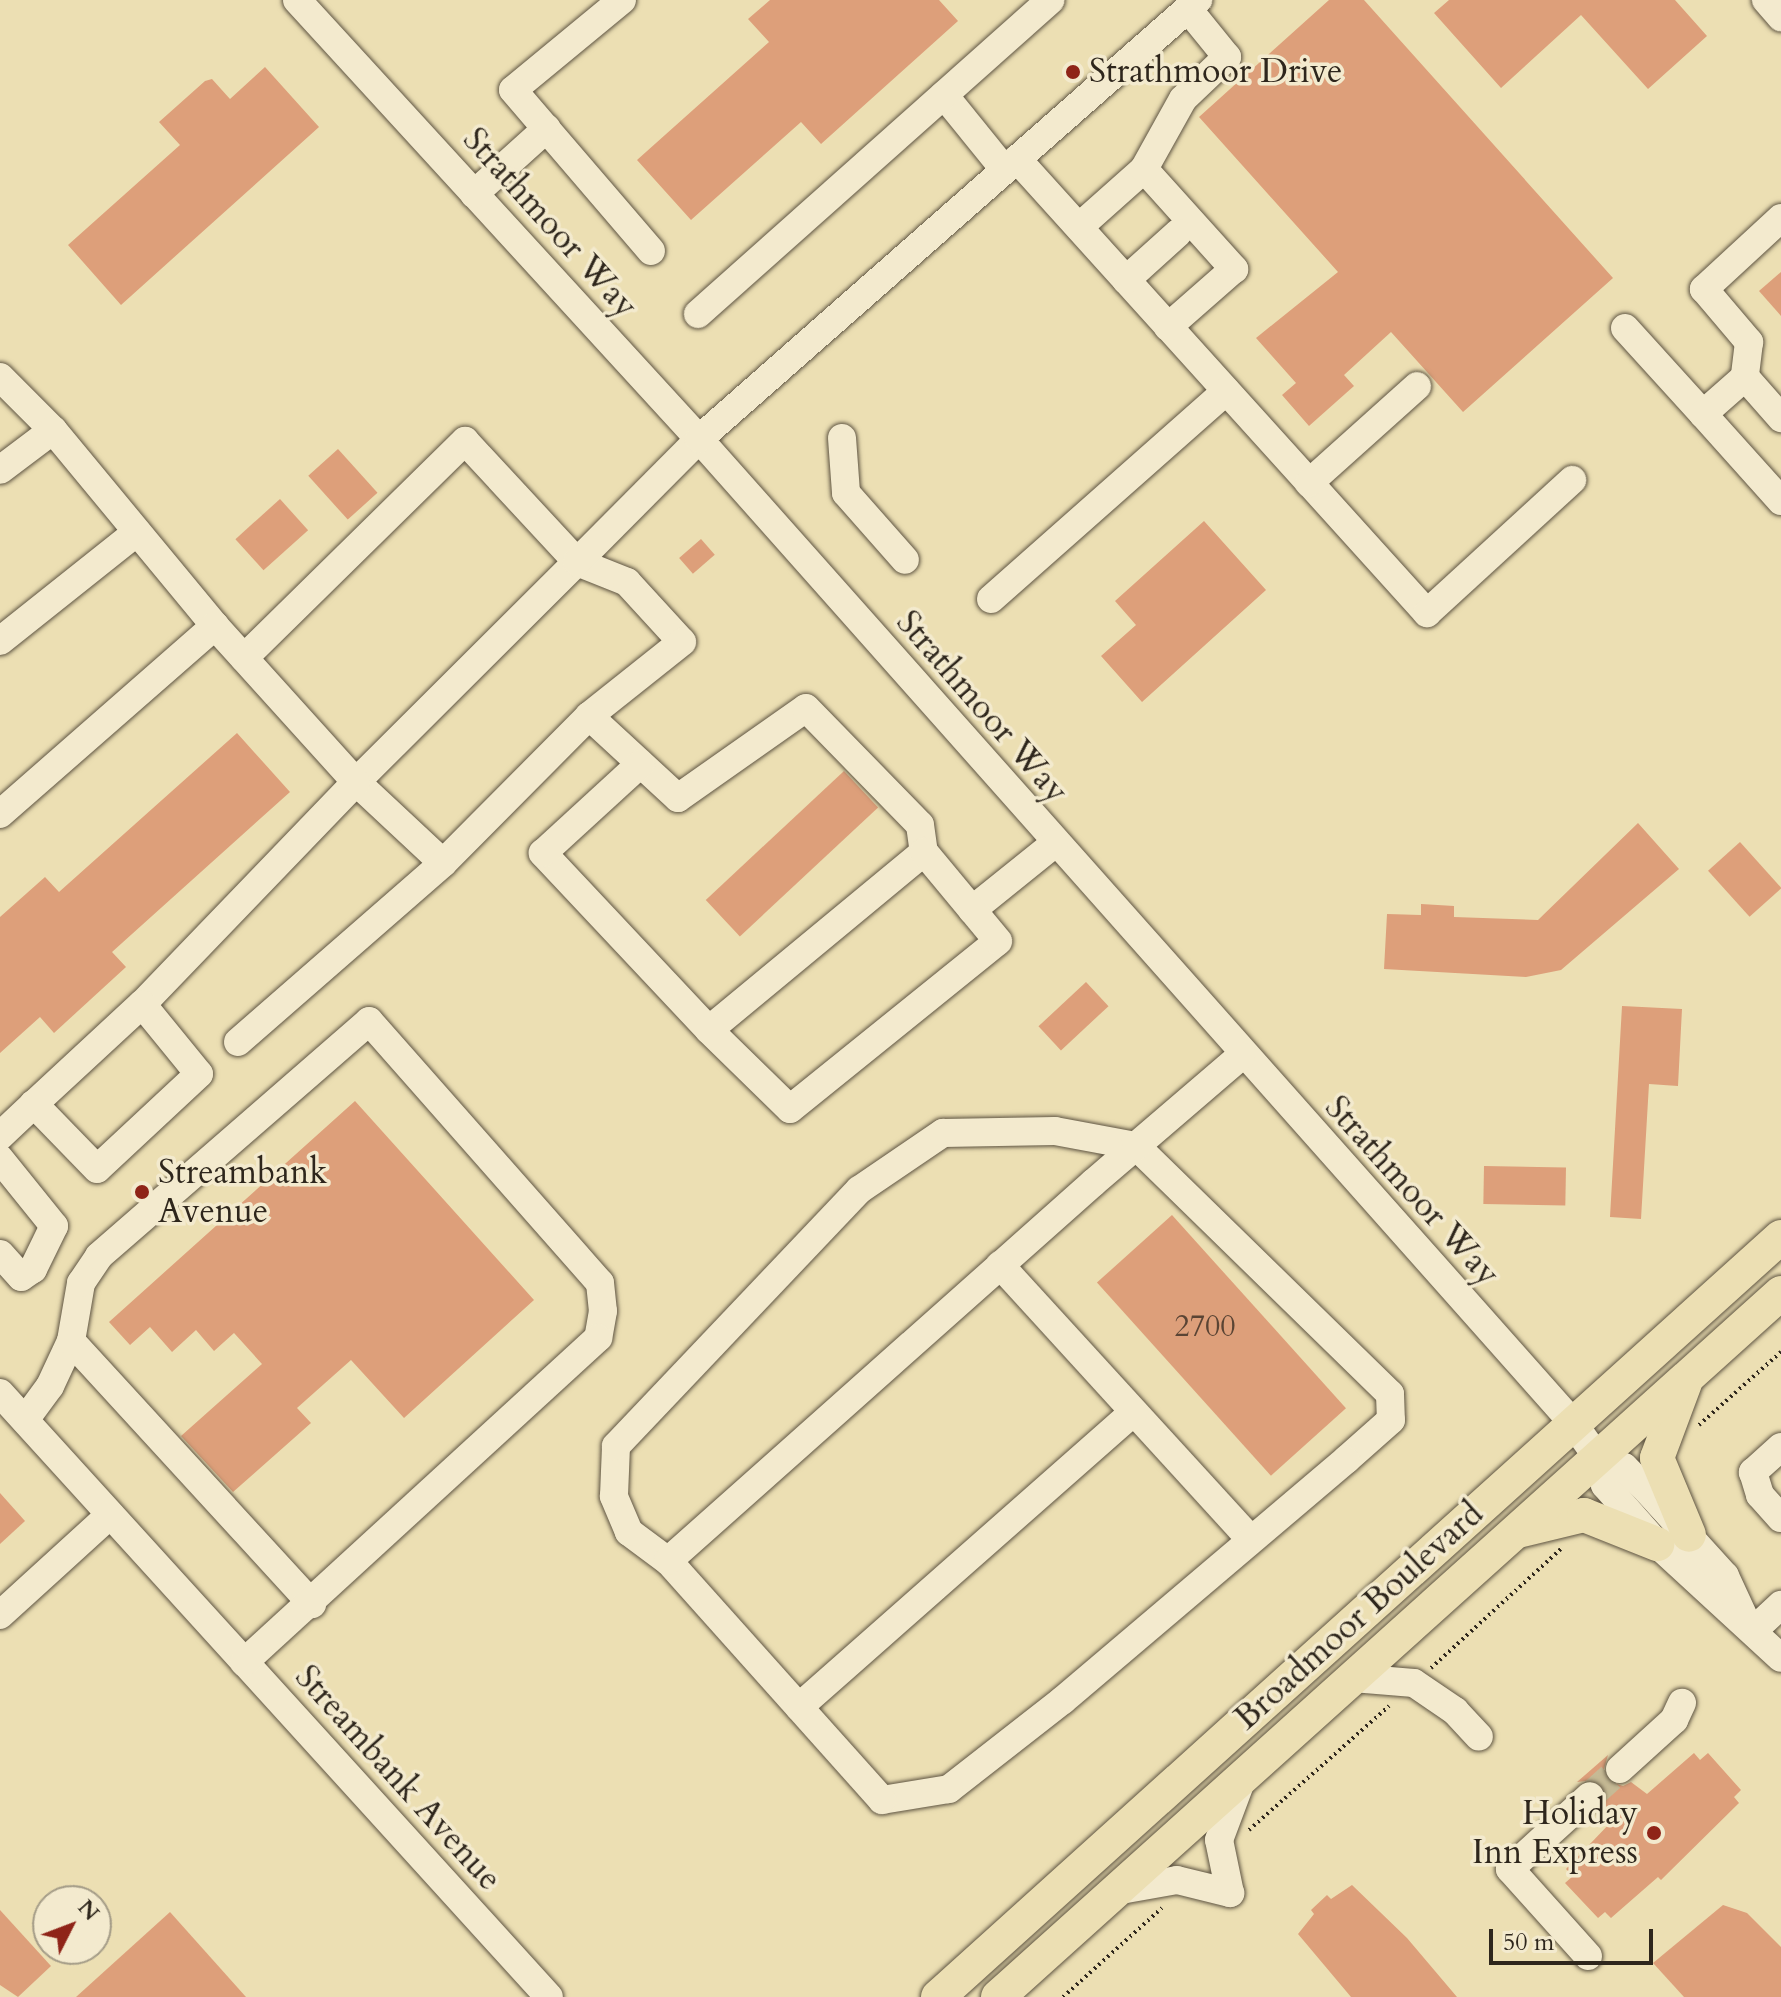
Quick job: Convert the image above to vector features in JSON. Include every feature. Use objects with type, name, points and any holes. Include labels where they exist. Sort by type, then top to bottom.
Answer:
[{"type":"main road","name":"Broadmoor Boulevard","points":[[938,1997],[1781,1237]]},
{"type":"main road","name":"Broadmoor Boulevard","points":[[998,1997],[1514,1532],[1600,1463],[1688,1376],[1781,1293]]},
{"type":"main road","points":[[1514,1532],[1584,1515],[1673,1540],[1657,1458],[1688,1376]]},
{"type":"street","name":"Strathmoor Way","points":[[297,0],[699,439],[1241,1056],[1573,1423],[1600,1463]]},
{"type":"street","points":[[622,0],[513,90],[651,251]]},
{"type":"street","points":[[698,314],[1050,0]]},
{"type":"street","points":[[1766,0],[1781,17]]},
{"type":"street","points":[[0,1136],[142,1004],[356,782],[699,439],[1193,4],[1227,57],[1183,99],[1144,169],[1079,227]]},
{"type":"street","points":[[944,95],[1011,164],[1079,227],[1427,613],[1572,480]]},
{"type":"street","points":[[474,194],[547,128]]},
{"type":"street","points":[[1144,169],[1234,269],[1168,327]]},
{"type":"street","points":[[1703,414],[1745,377],[1749,342],[1704,289],[1781,218]]},
{"type":"street","points":[[1126,280],[1178,233]]},
{"type":"street","points":[[1625,328],[1781,501]]},
{"type":"street","points":[[0,377],[53,430],[215,626],[356,782],[443,863]]},
{"type":"street","points":[[1745,377],[1781,418]]},
{"type":"street","points":[[1309,483],[1417,386]]},
{"type":"street","points":[[991,599],[1226,391]]},
{"type":"street","points":[[0,470],[53,430]]},
{"type":"street","points":[[842,438],[846,493],[905,560]]},
{"type":"street","points":[[238,1042],[443,863],[589,716],[682,642],[627,582],[577,562],[465,441],[244,658]]},
{"type":"street","points":[[0,641],[137,532]]},
{"type":"street","points":[[0,814],[215,626]]},
{"type":"street","points":[[589,716],[678,798],[806,708],[920,825],[924,852],[998,941],[790,1109],[709,1030],[543,853],[640,764]]},
{"type":"street","points":[[972,910],[1054,844]]},
{"type":"street","points":[[709,1030],[924,852]]},
{"type":"street","points":[[34,1104],[97,1169],[199,1074],[142,1004]]},
{"type":"street","points":[[25,1420],[50,1386],[71,1341],[81,1283],[99,1256],[369,1021],[600,1283],[603,1311],[598,1338],[312,1604],[244,1662]]},
{"type":"street","points":[[668,1561],[1000,1265],[1241,1056]]},
{"type":"street","points":[[1055,1131],[1136,1146],[1390,1394],[1391,1420],[1251,1540],[949,1789],[882,1800],[668,1561],[629,1532],[614,1496],[616,1446],[859,1190],[943,1133],[1055,1131]]},
{"type":"street","points":[[0,1159],[54,1226],[33,1269],[21,1277],[0,1254]]},
{"type":"street","points":[[1000,1265],[1251,1540]]},
{"type":"street","points":[[71,1341],[312,1604]]},
{"type":"street","name":"Streambank Avenue","points":[[0,1393],[549,1997]]},
{"type":"street","points":[[799,1707],[1134,1412]]},
{"type":"street","points":[[1781,1447],[1753,1472],[1760,1495],[1781,1518]]},
{"type":"street","points":[[1600,1463],[1624,1467],[1673,1540],[1725,1576],[1750,1625],[1781,1658]]},
{"type":"street","points":[[0,1615],[110,1515]]},
{"type":"street","points":[[1750,1625],[1781,1605]]},
{"type":"street","points":[[1353,1678],[1414,1683],[1455,1711],[1479,1737]]},
{"type":"street","points":[[1620,1769],[1674,1720],[1682,1703]]},
{"type":"street","points":[[1115,1891],[1177,1880],[1230,1893],[1219,1840],[1243,1776]]},
{"type":"street","points":[[1588,1956],[1510,1869],[1590,1796]]},
{"type":"path","points":[[1692,1432],[1781,1352]]},
{"type":"path","points":[[1429,1669],[1571,1540]]},
{"type":"path","points":[[1243,1835],[1394,1701]]},
{"type":"path","points":[[1063,1997],[1167,1903]]},
{"type":"building","points":[[770,0],[939,0],[958,21],[821,144],[801,122],[691,220],[637,160],[769,42],[748,19]]},
{"type":"building","points":[[1329,0],[1364,0],[1613,278],[1463,412],[1391,332],[1344,375],[1354,386],[1309,426],[1282,395],[1296,383],[1256,338],[1338,272],[1199,117]]},
{"type":"building","points":[[1449,0],[1675,0],[1707,36],[1648,89],[1581,15],[1501,88],[1434,13]]},
{"type":"building","points":[[265,67],[319,127],[121,305],[68,245],[180,145],[159,122],[205,81],[212,79],[230,99]]},
{"type":"building","points":[[1781,272],[1781,316],[1759,291]]},
{"type":"building","points":[[338,449],[377,493],[348,520],[308,476]]},
{"type":"building","points":[[280,499],[308,530],[264,570],[235,539]]},
{"type":"building","points":[[1204,521],[1266,590],[1142,702],[1101,656],[1136,625],[1115,601]]},
{"type":"building","points":[[701,539],[715,555],[693,574],[679,558]]},
{"type":"building","points":[[237,733],[290,792],[112,952],[126,967],[54,1033],[40,1017],[0,1053],[0,917],[45,877],[59,892]]},
{"type":"building","points":[[844,771],[878,808],[740,936],[706,900]]},
{"type":"building","points":[[1638,823],[1679,869],[1561,970],[1526,977],[1384,969],[1387,914],[1421,915],[1421,904],[1454,906],[1454,917],[1538,920]]},
{"type":"building","points":[[1740,842],[1781,888],[1750,917],[1708,871]]},
{"type":"building","points":[[1086,982],[1109,1006],[1061,1050],[1038,1026]]},
{"type":"building","points":[[1622,1006],[1682,1009],[1678,1086],[1649,1084],[1641,1219],[1610,1217]]},
{"type":"building","points":[[355,1101],[534,1300],[404,1418],[351,1360],[297,1408],[311,1423],[233,1492],[181,1436],[262,1364],[234,1333],[214,1351],[196,1330],[172,1352],[150,1327],[130,1345],[109,1322]]},
{"type":"building","points":[[1484,1166],[1566,1167],[1565,1205],[1483,1204]]},
{"type":"building","points":[[1172,1215],[1346,1408],[1271,1476],[1097,1283]]},
{"type":"building","points":[[0,1493],[25,1521],[0,1544]]},
{"type":"building","name":"Holiday Inn Express","points":[[1694,1753],[1700,1760],[1708,1753],[1741,1790],[1734,1797],[1739,1803],[1661,1880],[1658,1877],[1611,1918],[1605,1912],[1598,1918],[1565,1883],[1573,1876],[1566,1869],[1612,1821],[1601,1809],[1606,1800],[1603,1785],[1594,1780],[1577,1782],[1608,1755],[1603,1772],[1608,1781],[1623,1786],[1631,1782],[1647,1794]]},
{"type":"building","points":[[1352,1885],[1407,1938],[1457,1997],[1351,1997],[1298,1934],[1314,1914],[1311,1910],[1327,1895],[1331,1899]]},
{"type":"building","points":[[1723,1905],[1747,1913],[1781,1947],[1781,1997],[1684,1997],[1653,1963]]},
{"type":"building","points":[[0,1910],[32,1945],[32,1965],[51,1966],[18,1997],[0,1985]]},
{"type":"building","points":[[170,1912],[246,1997],[76,1997]]},
{"type":"tunnel","points":[[1590,1796],[1620,1769]]},
{"type":"place","name":"Strathmoor Drive","points":[[1073,72]]},
{"type":"place","name":"Streambank Avenue","points":[[142,1192]]},
{"type":"place","name":"Holiday Inn Express","points":[[1654,1833]]}]
